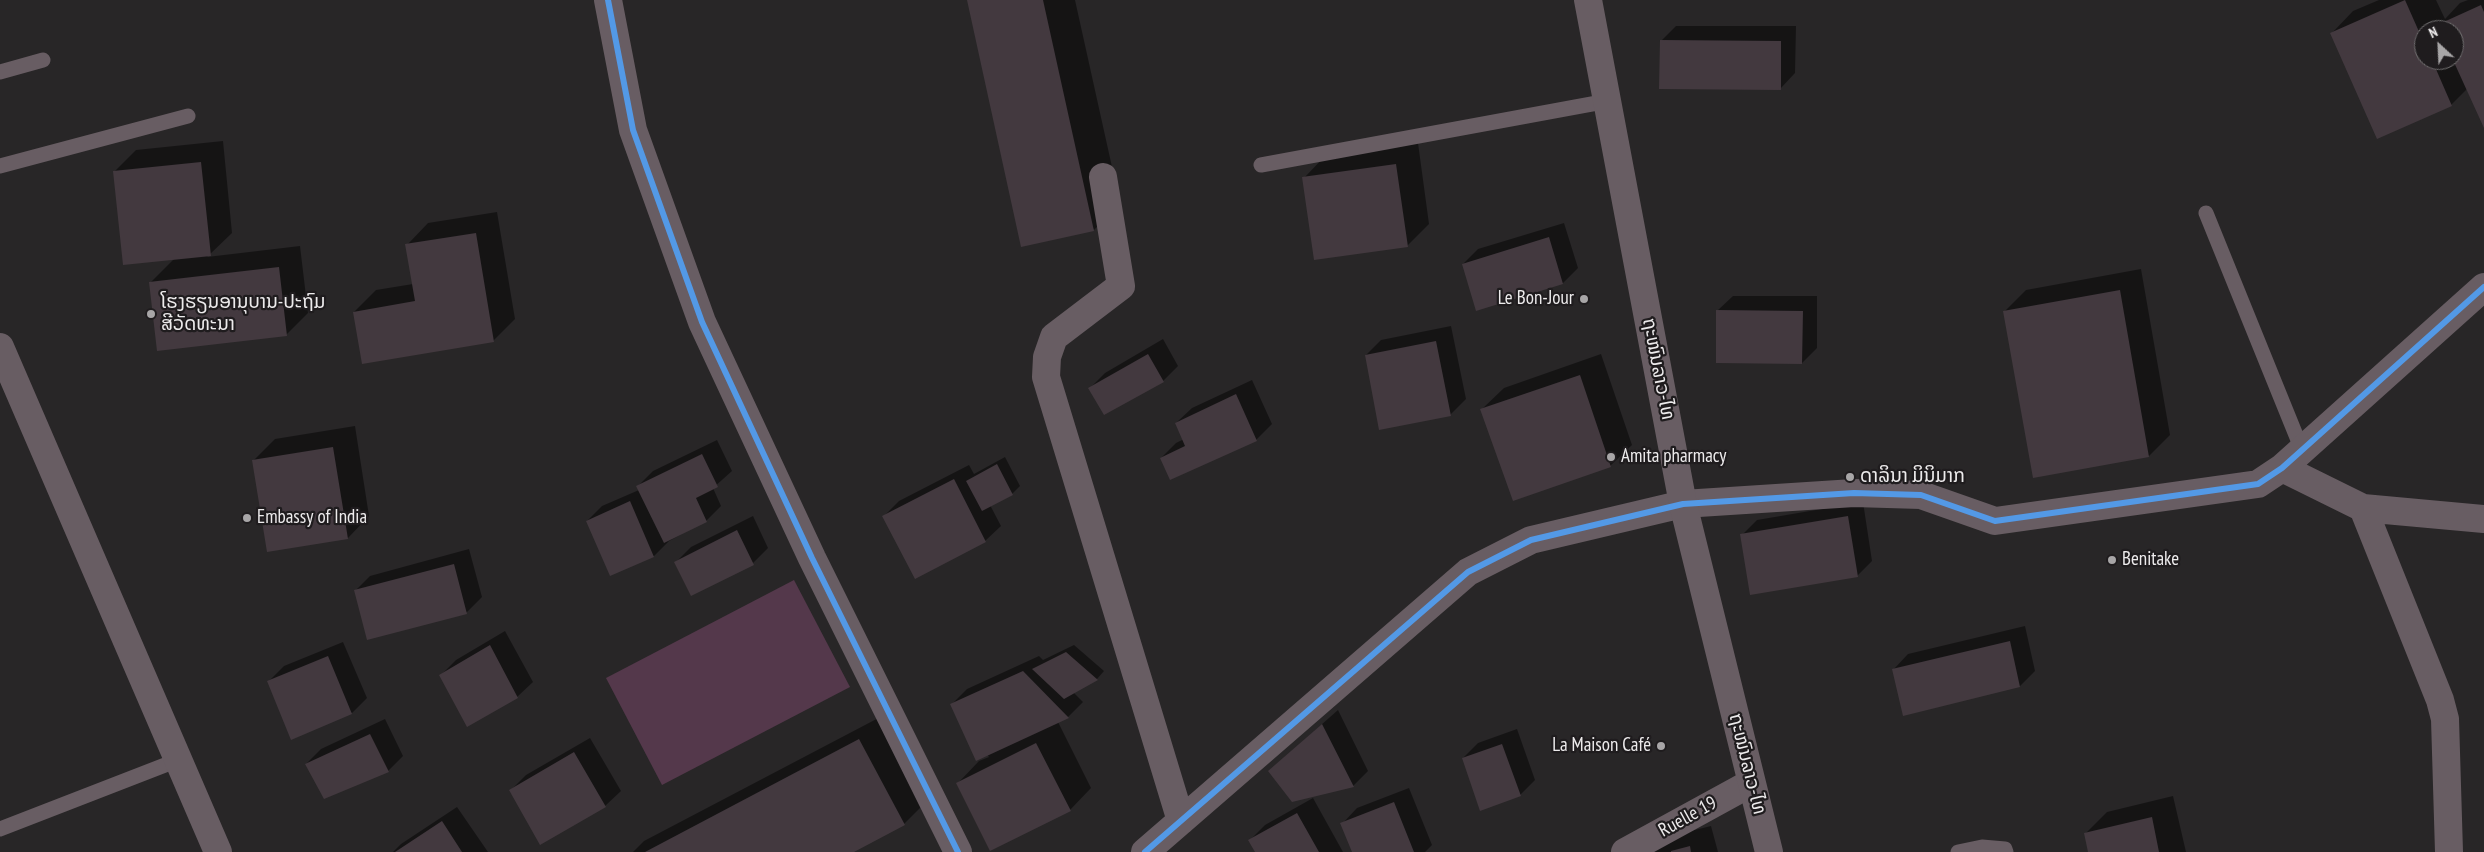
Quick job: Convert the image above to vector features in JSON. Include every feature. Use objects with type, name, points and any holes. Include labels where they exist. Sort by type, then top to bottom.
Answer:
[{"type":"street","points":[[608,0],[633,130],[702,322],[812,558],[958,852]]},
{"type":"street","name":"ຖະໜົນລາວ-ໄທ","points":[[1588,0],[1683,504],[1769,852]]},
{"type":"street","points":[[1103,176],[1121,286],[1054,337],[1047,357],[1046,377],[1181,821]]},
{"type":"street","points":[[1145,852],[1468,572],[1531,540],[1683,504],[1854,493],[1921,495],[1995,521],[2258,484],[2282,468],[2484,287]]},
{"type":"street","points":[[0,346],[7,385],[218,852]]},
{"type":"street","points":[[2282,468],[2363,508],[2484,519]]},
{"type":"street","points":[[2363,508],[2440,700],[2445,719],[2449,852]]},
{"type":"street","name":"Ruelle 19","points":[[1625,852],[1752,783]]},
{"type":"lane","points":[[0,72],[43,60]]},
{"type":"lane","points":[[1261,164],[1608,101]]},
{"type":"lane","points":[[0,166],[188,116]]},
{"type":"lane","points":[[2206,214],[2302,450]]},
{"type":"lane","points":[[0,829],[178,760]]},
{"type":"lane","points":[[1958,852],[1982,846],[2005,849],[2006,852]]},
{"type":"shaded area","points":[[794,580],[850,687],[662,785],[606,678]]},
{"type":"building","points":[[967,0],[1043,0],[1094,231],[1021,247]]},
{"type":"building","points":[[2405,0],[2414,20],[2414,70],[2436,70],[2452,106],[2377,139],[2330,33]]},
{"type":"building","points":[[2481,5],[2484,12],[2484,128],[2458,70],[2464,70],[2464,20],[2448,20]]},
{"type":"building","points":[[1660,40],[1781,41],[1781,90],[1659,89]]},
{"type":"building","points":[[201,162],[211,256],[123,265],[113,171]]},
{"type":"building","points":[[1396,164],[1408,247],[1314,260],[1302,177]]},
{"type":"building","points":[[476,233],[494,342],[362,364],[353,312],[415,301],[405,244]]},
{"type":"building","points":[[1549,237],[1563,284],[1476,311],[1462,264]]},
{"type":"building","points":[[279,267],[287,336],[157,351],[149,282]]},
{"type":"building","points":[[2120,290],[2149,457],[2033,478],[2003,311]]},
{"type":"building","points":[[1716,310],[1803,311],[1802,364],[1716,363]]},
{"type":"building","points":[[1436,341],[1451,416],[1379,430],[1365,355]]},
{"type":"building","points":[[1148,354],[1164,382],[1104,415],[1088,388]]},
{"type":"building","points":[[1580,375],[1611,467],[1513,501],[1480,409]]},
{"type":"building","points":[[1236,394],[1257,441],[1170,480],[1160,458],[1185,446],[1175,423]]},
{"type":"building","points":[[333,447],[348,539],[267,552],[252,460]]},
{"type":"building","points":[[702,454],[718,487],[696,498],[707,522],[664,543],[636,486]]},
{"type":"building","points":[[997,464],[1013,495],[982,511],[966,481]]},
{"type":"building","points":[[954,479],[986,542],[915,579],[882,516]]},
{"type":"building","points":[[630,501],[654,557],[610,576],[586,521]]},
{"type":"building","points":[[1848,516],[1858,577],[1750,595],[1740,534]]},
{"type":"building","points":[[737,530],[754,565],[691,596],[674,562]]},
{"type":"building","points":[[454,564],[467,614],[367,640],[354,590]]},
{"type":"building","points":[[2010,641],[2020,687],[1903,716],[1892,669]]},
{"type":"building","points":[[490,645],[518,698],[467,727],[439,675]]},
{"type":"building","points":[[1066,652],[1098,680],[1064,699],[1032,669]]},
{"type":"building","points":[[328,656],[352,714],[291,740],[267,681]]},
{"type":"building","points":[[1023,671],[1069,718],[976,761],[950,704]]},
{"type":"building","points":[[1322,724],[1354,787],[1292,802],[1268,771]]},
{"type":"building","points":[[370,734],[389,772],[324,799],[305,764]]},
{"type":"building","points":[[859,739],[905,825],[854,852],[645,852]]},
{"type":"building","points":[[1036,743],[1071,811],[990,851],[956,783]]},
{"type":"building","points":[[1502,744],[1521,796],[1480,811],[1462,758]]},
{"type":"building","points":[[574,752],[606,807],[540,845],[509,790]]},
{"type":"building","points":[[1394,802],[1414,852],[1352,852],[1340,823]]},
{"type":"building","points":[[1297,813],[1319,852],[1255,852],[1248,840]]},
{"type":"building","points":[[2152,817],[2159,852],[2088,852],[2084,833]]},
{"type":"building","points":[[442,821],[462,852],[395,852]]},
{"type":"building","points":[[1690,846],[1691,852],[1671,852],[1671,851]]},
{"type":"cycle path","points":[[608,0],[633,130],[702,322],[812,558],[958,852]]},
{"type":"cycle path","points":[[1145,852],[1468,572],[1531,540],[1683,504],[1854,493],[1921,495],[1995,521],[2258,484],[2282,468],[2484,287]]},
{"type":"place","name":"Le Bon-Jour","points":[[1584,299]]},
{"type":"place","name":"ໂຮງຮຽນອານຸບານ-ປະຖົມ ສີວັດທະນາ","points":[[151,314]]},
{"type":"place","name":"Amita pharmacy","points":[[1611,457]]},
{"type":"place","name":"ດາລິນາ ມິນິມາກ","points":[[1850,477]]},
{"type":"place","name":"Embassy of India","points":[[247,518]]},
{"type":"place","name":"Benitake","points":[[2112,560]]},
{"type":"place","name":"La Maison Café","points":[[1661,746]]}]
